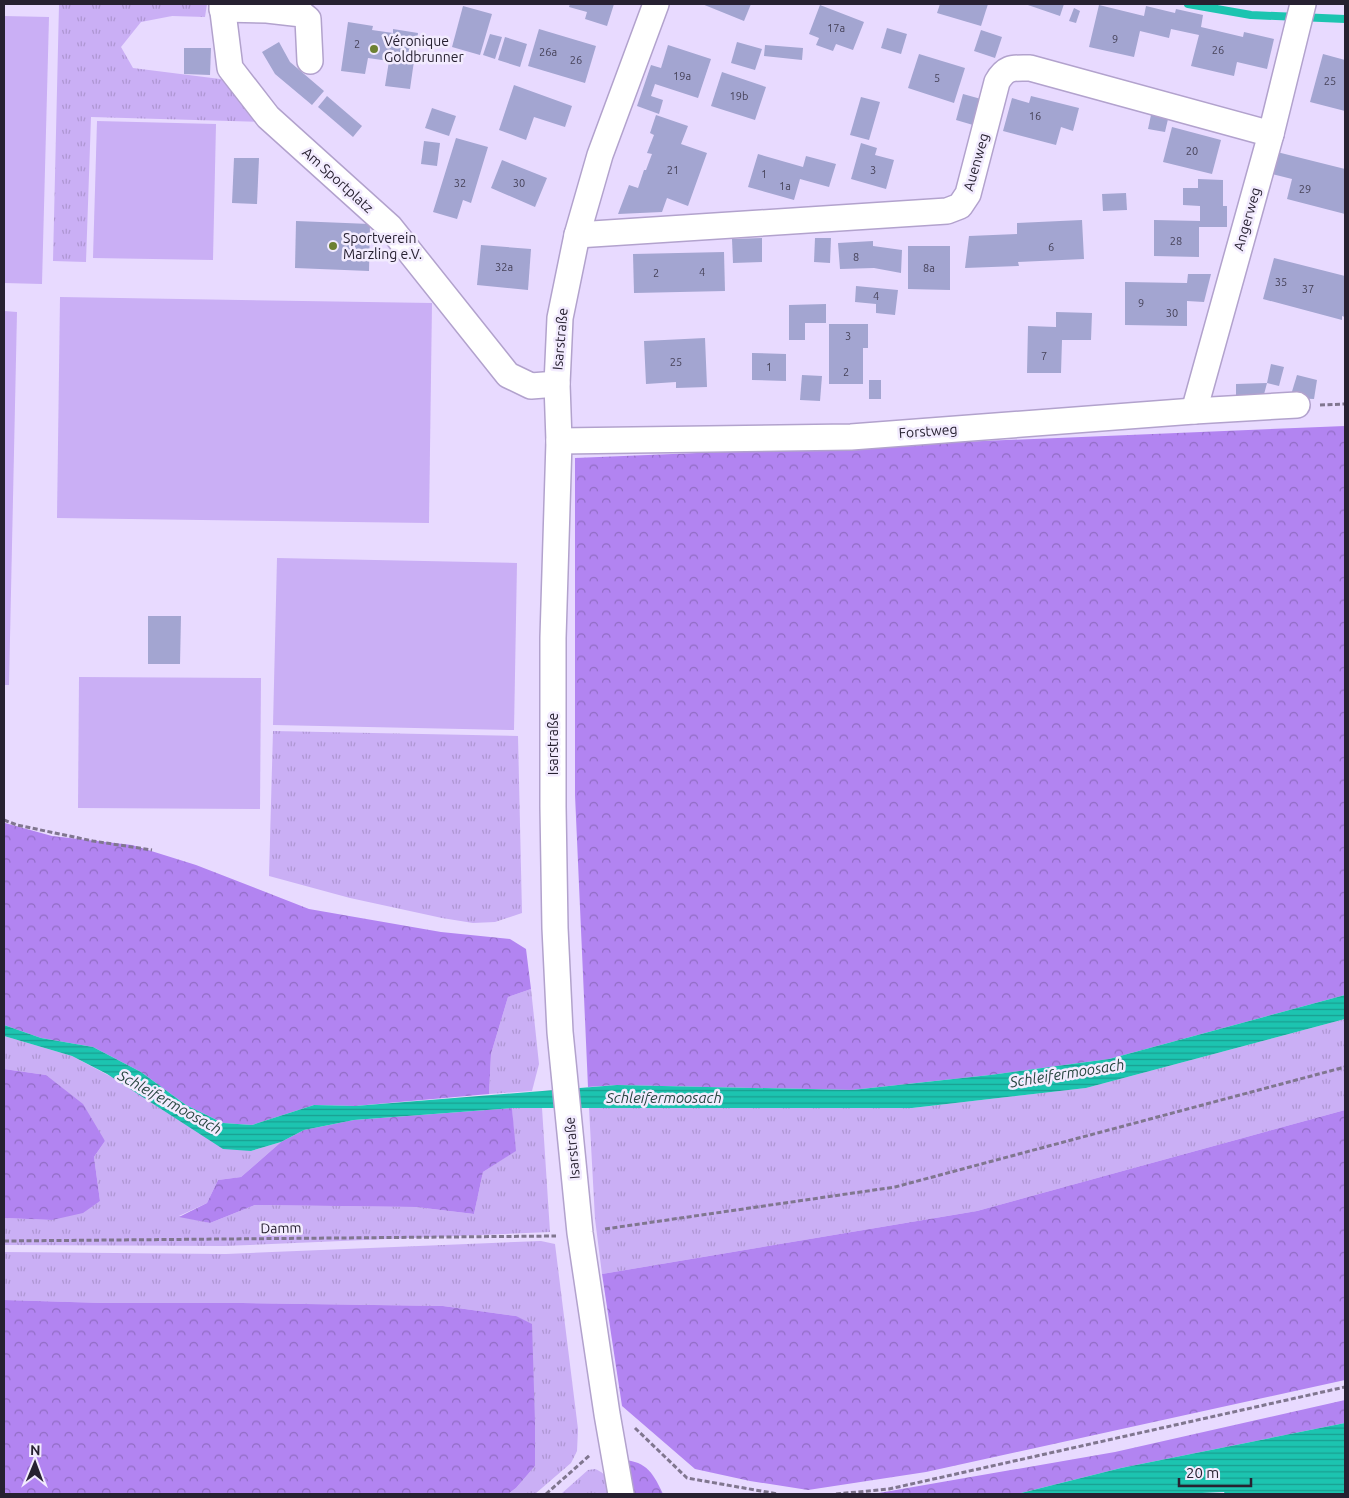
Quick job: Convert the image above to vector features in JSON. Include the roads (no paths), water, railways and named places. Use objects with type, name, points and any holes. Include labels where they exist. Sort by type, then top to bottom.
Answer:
[{"type":"street","name":"Isarstraße","points":[[621,1494],[580,1233],[560,1032],[552,807],[553,638],[559,442],[557,384],[560,318],[576,235],[600,155],[656,4]]},
{"type":"street","points":[[222,6],[302,14],[308,19],[310,61]]},
{"type":"street","name":"Am Sportplatz","points":[[222,6],[230,68],[268,117],[390,227],[508,375],[531,386],[557,384]]},
{"type":"street","name":"Angerweg","points":[[1194,411],[1271,134],[1300,14]]},
{"type":"street","name":"Auenweg","points":[[576,235],[947,211],[960,206],[968,194],[997,82],[1003,72],[1014,68],[1030,68],[1271,134]]},
{"type":"street","name":"Forstweg","points":[[559,442],[851,437],[1297,405]]},
{"type":"water","name":"Schleifermoosach","points":[[1345,995],[1345,1019],[1086,1088],[912,1108],[512,1108],[354,1120],[304,1130],[281,1142],[251,1151],[223,1149],[107,1074],[72,1056],[4,1036],[4,1025],[41,1038],[93,1047],[141,1072],[186,1105],[223,1123],[252,1125],[314,1105],[355,1106],[617,1085],[852,1090],[990,1075],[1109,1059]]},
{"type":"water","points":[[1345,1423],[1345,1494],[1225,1494],[1224,1492],[1180,1494],[1017,1494],[1121,1468]]},
{"type":"waterway","points":[[1188,4],[1251,15],[1345,19]]},
{"type":"place","name":"Véronique Goldbrunner","points":[[374,49]]},
{"type":"place","name":"Sportverein Marzling e.V.","points":[[333,246]]}]
